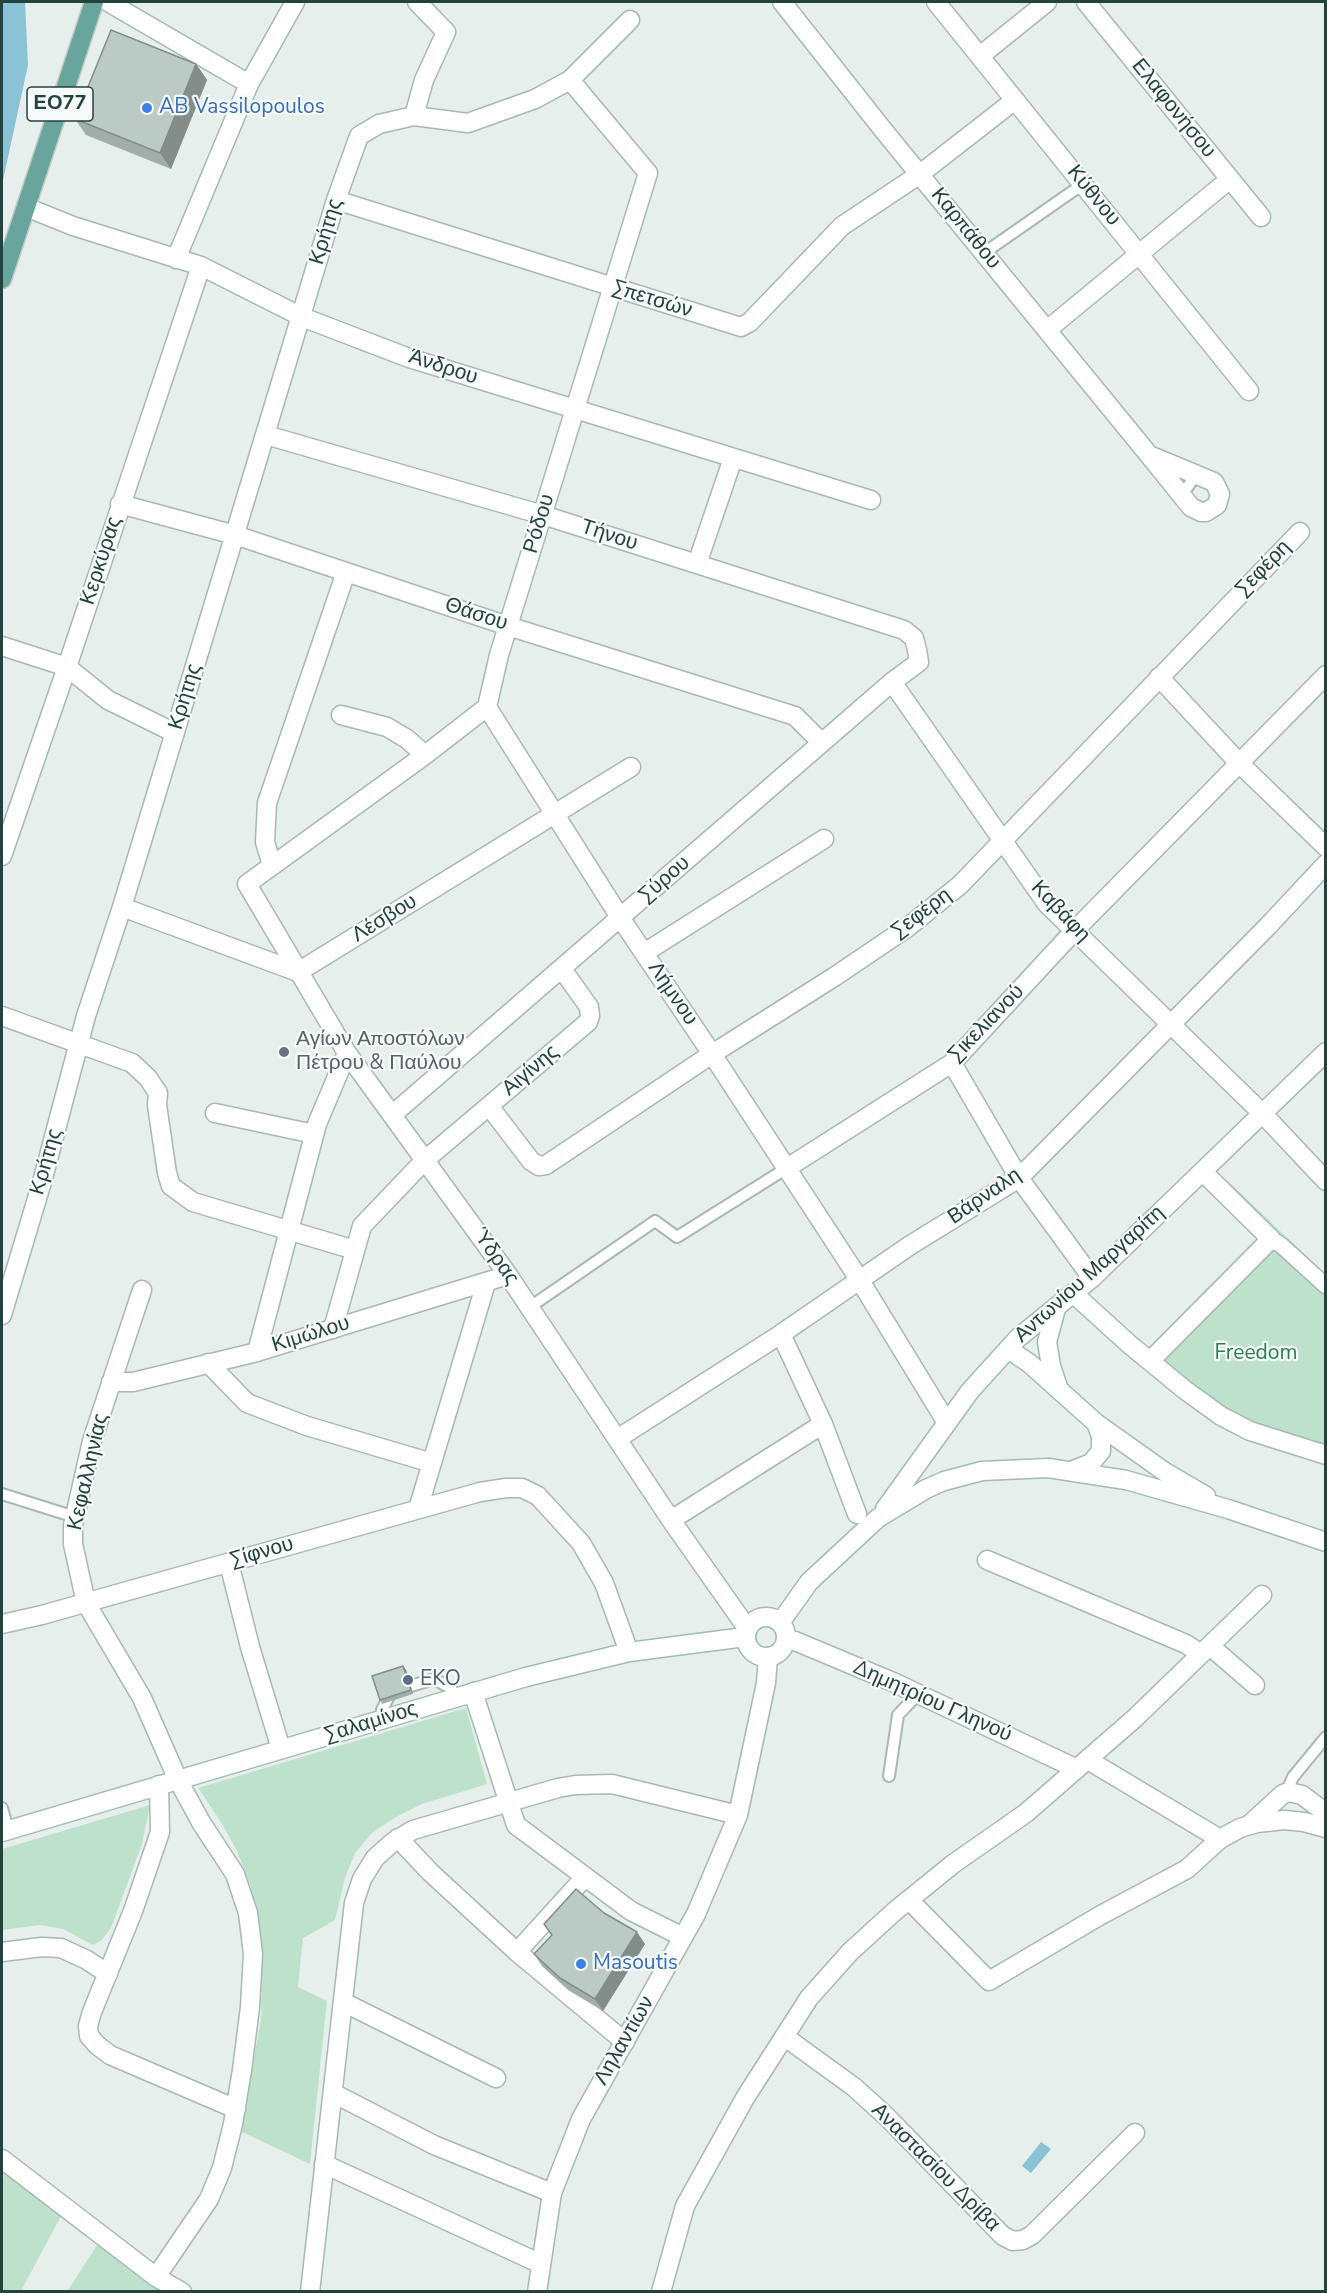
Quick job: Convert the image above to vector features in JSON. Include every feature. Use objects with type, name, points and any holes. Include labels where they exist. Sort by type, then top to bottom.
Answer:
[{"type":"main road","name":"ΕΟ77","points":[[2,279],[94,2]]},
{"type":"street","points":[[108,2],[249,84]]},
{"type":"street","points":[[176,259],[249,84],[295,2]]},
{"type":"street","points":[[417,2],[446,32],[424,80],[414,116],[468,123],[536,99],[570,80],[630,20]]},
{"type":"street","name":"Καρπάθου","points":[[782,2],[1191,507],[1200,512],[1209,511],[1217,505],[1220,497],[1217,486],[1211,481],[1149,455]]},
{"type":"street","name":"Κύθνου","points":[[936,2],[1249,391]]},
{"type":"street","points":[[980,56],[1047,2]]},
{"type":"street","name":"Ελαφονήσου","points":[[1086,2],[1261,218]]},
{"type":"street","name":"Ρόδου","points":[[487,707],[508,626],[648,173],[570,80]]},
{"type":"street","points":[[920,174],[1015,100]]},
{"type":"street","name":"Κρήτης","points":[[2,1315],[42,1182],[86,1016],[122,907],[336,200],[359,136],[379,124],[414,116]]},
{"type":"street","name":"Σπετσών","points":[[336,200],[734,326],[744,327],[842,226],[920,174]]},
{"type":"street","points":[[1047,330],[1230,178]]},
{"type":"street","name":"Άνδρου","points":[[26,207],[73,226],[201,266],[302,317],[409,358],[871,500]]},
{"type":"street","name":"Κερκύρας","points":[[2,856],[201,266]]},
{"type":"street","name":"Τήνου","points":[[266,435],[543,515],[904,630],[914,638]]},
{"type":"street","points":[[697,564],[733,458]]},
{"type":"street","name":"Θάσου","points":[[120,504],[235,536],[508,626],[795,716],[822,743]]},
{"type":"street","name":"Σεφέρη","points":[[489,1106],[531,1161],[544,1166],[908,927],[952,892],[1003,841],[1300,532]]},
{"type":"street","points":[[346,572],[267,803],[265,842],[272,866],[487,707]]},
{"type":"street","name":"Σύρου","points":[[392,1115],[892,682],[918,662],[914,638]]},
{"type":"street","points":[[2,646],[67,667],[108,700],[175,733]]},
{"type":"street","name":"Σικελιανού","points":[[787,1168],[952,1063],[1075,930],[1326,675]]},
{"type":"street","points":[[1159,677],[1239,763],[1326,847]]},
{"type":"street","name":"Καβάφη","points":[[892,682],[1047,904],[1262,1113],[1326,1181]]},
{"type":"street","name":"Λήμνου","points":[[487,707],[621,919],[859,1279],[947,1423]]},
{"type":"street","points":[[341,715],[387,727],[407,739],[424,755]]},
{"type":"street","name":"Λέσβου","points":[[298,972],[631,767]]},
{"type":"street","points":[[644,953],[824,839]]},
{"type":"street","name":"Βάρναλη","points":[[617,1439],[781,1334],[859,1279],[1019,1178],[1268,926],[1326,864]]},
{"type":"street","name":"Ύδρας","points":[[272,866],[247,884],[347,1053],[508,1275],[746,1633]]},
{"type":"street","points":[[122,907],[298,972]]},
{"type":"street","name":"Αιγίνης","points":[[333,1329],[362,1226],[425,1160],[588,1022],[591,1013],[589,1007],[562,969]]},
{"type":"street","points":[[2,1016],[132,1063],[148,1078],[158,1093],[157,1105],[171,1186],[193,1202],[355,1250]]},
{"type":"street","name":"Αντωνίου Μαργαρίτη","points":[[878,1518],[922,1461],[970,1391],[1018,1338],[1092,1278],[1326,1052]]},
{"type":"street","points":[[257,1352],[314,1134],[347,1053]]},
{"type":"street","points":[[952,1063],[1019,1178],[1092,1278]]},
{"type":"street","points":[[215,1113],[314,1134]]},
{"type":"street","points":[[1203,1172],[1271,1239],[1281,1245],[1306,1276],[1326,1286]]},
{"type":"street","points":[[1150,1361],[1271,1239]]},
{"type":"street","name":"Κιμώλου","points":[[111,1382],[133,1382],[257,1352],[508,1275]]},
{"type":"street","points":[[418,1509],[486,1282]]},
{"type":"street","name":"Κεφαλληνίας","points":[[142,1290],[92,1441],[75,1517],[73,1544],[86,1602],[142,1698],[178,1780],[202,1824],[235,1874],[248,1913],[252,1954],[250,2007],[236,2109],[222,2168],[209,2199],[156,2277]]},
{"type":"street","points":[[1074,1294],[1150,1361],[1221,1416],[1250,1431],[1326,1455]]},
{"type":"street","points":[[1056,1309],[1047,1342],[1050,1366],[1059,1389]]},
{"type":"street","points":[[781,1334],[823,1424],[857,1514]]},
{"type":"street","points":[[1008,1349],[1029,1363],[1096,1423],[1165,1472],[1228,1509]]},
{"type":"street","points":[[208,1364],[247,1403],[308,1426],[432,1463]]},
{"type":"street","points":[[1071,1471],[1091,1463],[1101,1451],[1101,1436],[1096,1423]]},
{"type":"street","points":[[671,1520],[823,1424]]},
{"type":"street","points":[[922,1461],[930,1476],[944,1481]]},
{"type":"street","points":[[780,1623],[809,1582],[878,1518],[926,1489],[944,1481],[982,1471],[1048,1468],[1126,1480],[1228,1509],[1326,1542]]},
{"type":"street","name":"Σίφνου","points":[[2,1624],[480,1492],[522,1488],[538,1496],[581,1543],[604,1583],[629,1652]]},
{"type":"street","points":[[987,1560],[1186,1644],[1206,1650],[1255,1685]]},
{"type":"street","points":[[229,1563],[250,1647],[281,1749]]},
{"type":"street","points":[[661,2292],[685,2206],[745,2098],[809,1998],[850,1952],[909,1900],[952,1864],[1026,1813],[1135,1718],[1262,1595]]},
{"type":"street","points":[[762,1617],[775,1619],[780,1623],[784,1628],[786,1640],[780,1651],[768,1658],[755,1655],[750,1650],[746,1633],[756,1619],[762,1617]]},
{"type":"street","name":"Σαλαμίνος","points":[[5,1831],[473,1692],[629,1652],[746,1633]]},
{"type":"street","name":"Δημητρίου Γληνού","points":[[786,1640],[795,1641],[1082,1764],[1220,1839]]},
{"type":"street","name":"Ληλαντίων","points":[[537,2292],[552,2193],[581,2118],[700,1905],[738,1815],[766,1683],[768,1658]]},
{"type":"street","points":[[473,1692],[516,1825],[631,1911],[683,1937]]},
{"type":"street","points":[[310,2292],[357,1890],[375,1858],[398,1838],[414,1830],[563,1787],[603,1784],[659,1795],[738,1815]]},
{"type":"street","points":[[159,1785],[160,1832],[133,1911],[88,2026],[89,2036],[110,2055],[236,2109]]},
{"type":"street","points":[[1248,1826],[1286,1793],[1293,1792],[1302,1795],[1326,1814]]},
{"type":"street","points":[[909,1900],[989,1982],[1101,1915],[1187,1869],[1220,1839],[1248,1826],[1284,1820],[1326,1828]]},
{"type":"street","points":[[398,1838],[430,1872],[517,1952],[625,2042]]},
{"type":"street","points":[[517,1952],[585,1876]]},
{"type":"street","points":[[2,1952],[42,1947],[61,1948],[87,1960],[108,1974]]},
{"type":"street","points":[[343,2002],[496,2078]]},
{"type":"street","name":"Αναστασίου Δρίβα","points":[[785,2037],[859,2092],[1003,2236],[1013,2241],[1023,2240],[1032,2235],[1135,2133]]},
{"type":"street","points":[[333,2093],[434,2145],[552,2193]]},
{"type":"street","points":[[2,2159],[156,2277],[182,2292]]},
{"type":"street","points":[[324,2164],[541,2264]]},
{"type":"lane","points":[[984,253],[1083,184]]},
{"type":"lane","points":[[1182,495],[1196,475]]},
{"type":"lane","name":"Σικελιανού","points":[[530,1307],[655,1221],[677,1238],[787,1168]]},
{"type":"lane","points":[[2,1494],[75,1517]]},
{"type":"lane","points":[[382,1710],[392,1692],[434,1679],[451,1688]]},
{"type":"lane","points":[[890,1776],[898,1715],[918,1694]]},
{"type":"lane","points":[[1286,1793],[1293,1777],[1326,1737]]},
{"type":"lane","points":[[2,1808],[5,1831]]},
{"type":"green space","name":"Freedom","points":[[1229,1182],[1325,1274],[1325,1455],[1250,1431],[1151,1361],[1271,1239],[1221,1190]]},
{"type":"green space","points":[[466,1708],[487,1784],[422,1804],[394,1818],[372,1833],[355,1853],[345,1878],[335,1920],[303,1938],[298,1987],[327,2001],[310,2164],[240,2131],[261,2020],[262,1956],[259,1918],[250,1884],[237,1851],[198,1788]]},
{"type":"green space","points":[[150,1805],[142,1844],[111,1928],[102,1940],[93,1945],[63,1929],[40,1925],[2,1930],[2,1849]]},
{"type":"green space","points":[[2,2171],[61,2216],[21,2291],[2,2291]]},
{"type":"green space","points":[[99,2242],[132,2269],[161,2291],[67,2292]]},
{"type":"water","points":[[2,2],[25,2],[28,65],[2,185]]},
{"type":"water","points":[[1041,2142],[1051,2149],[1031,2173],[1022,2166]]},
{"type":"building","name":"AB Vassilopoulos","points":[[111,30],[196,64],[160,153],[75,119]]},
{"type":"building","points":[[403,1666],[411,1690],[380,1700],[372,1676]]},
{"type":"building","points":[[576,1889],[604,1913],[637,1932],[595,1999],[560,1978],[534,1954],[552,1935],[544,1924]]},
{"type":"place","name":"AB Vassilopoulos","points":[[147,108]]},
{"type":"place","name":"Αγίων Αποστόλων Πέτρου & Παύλου","points":[[284,1052]]},
{"type":"place","name":"EKO","points":[[408,1680]]},
{"type":"place","name":"Masoutis","points":[[581,1964]]}]
